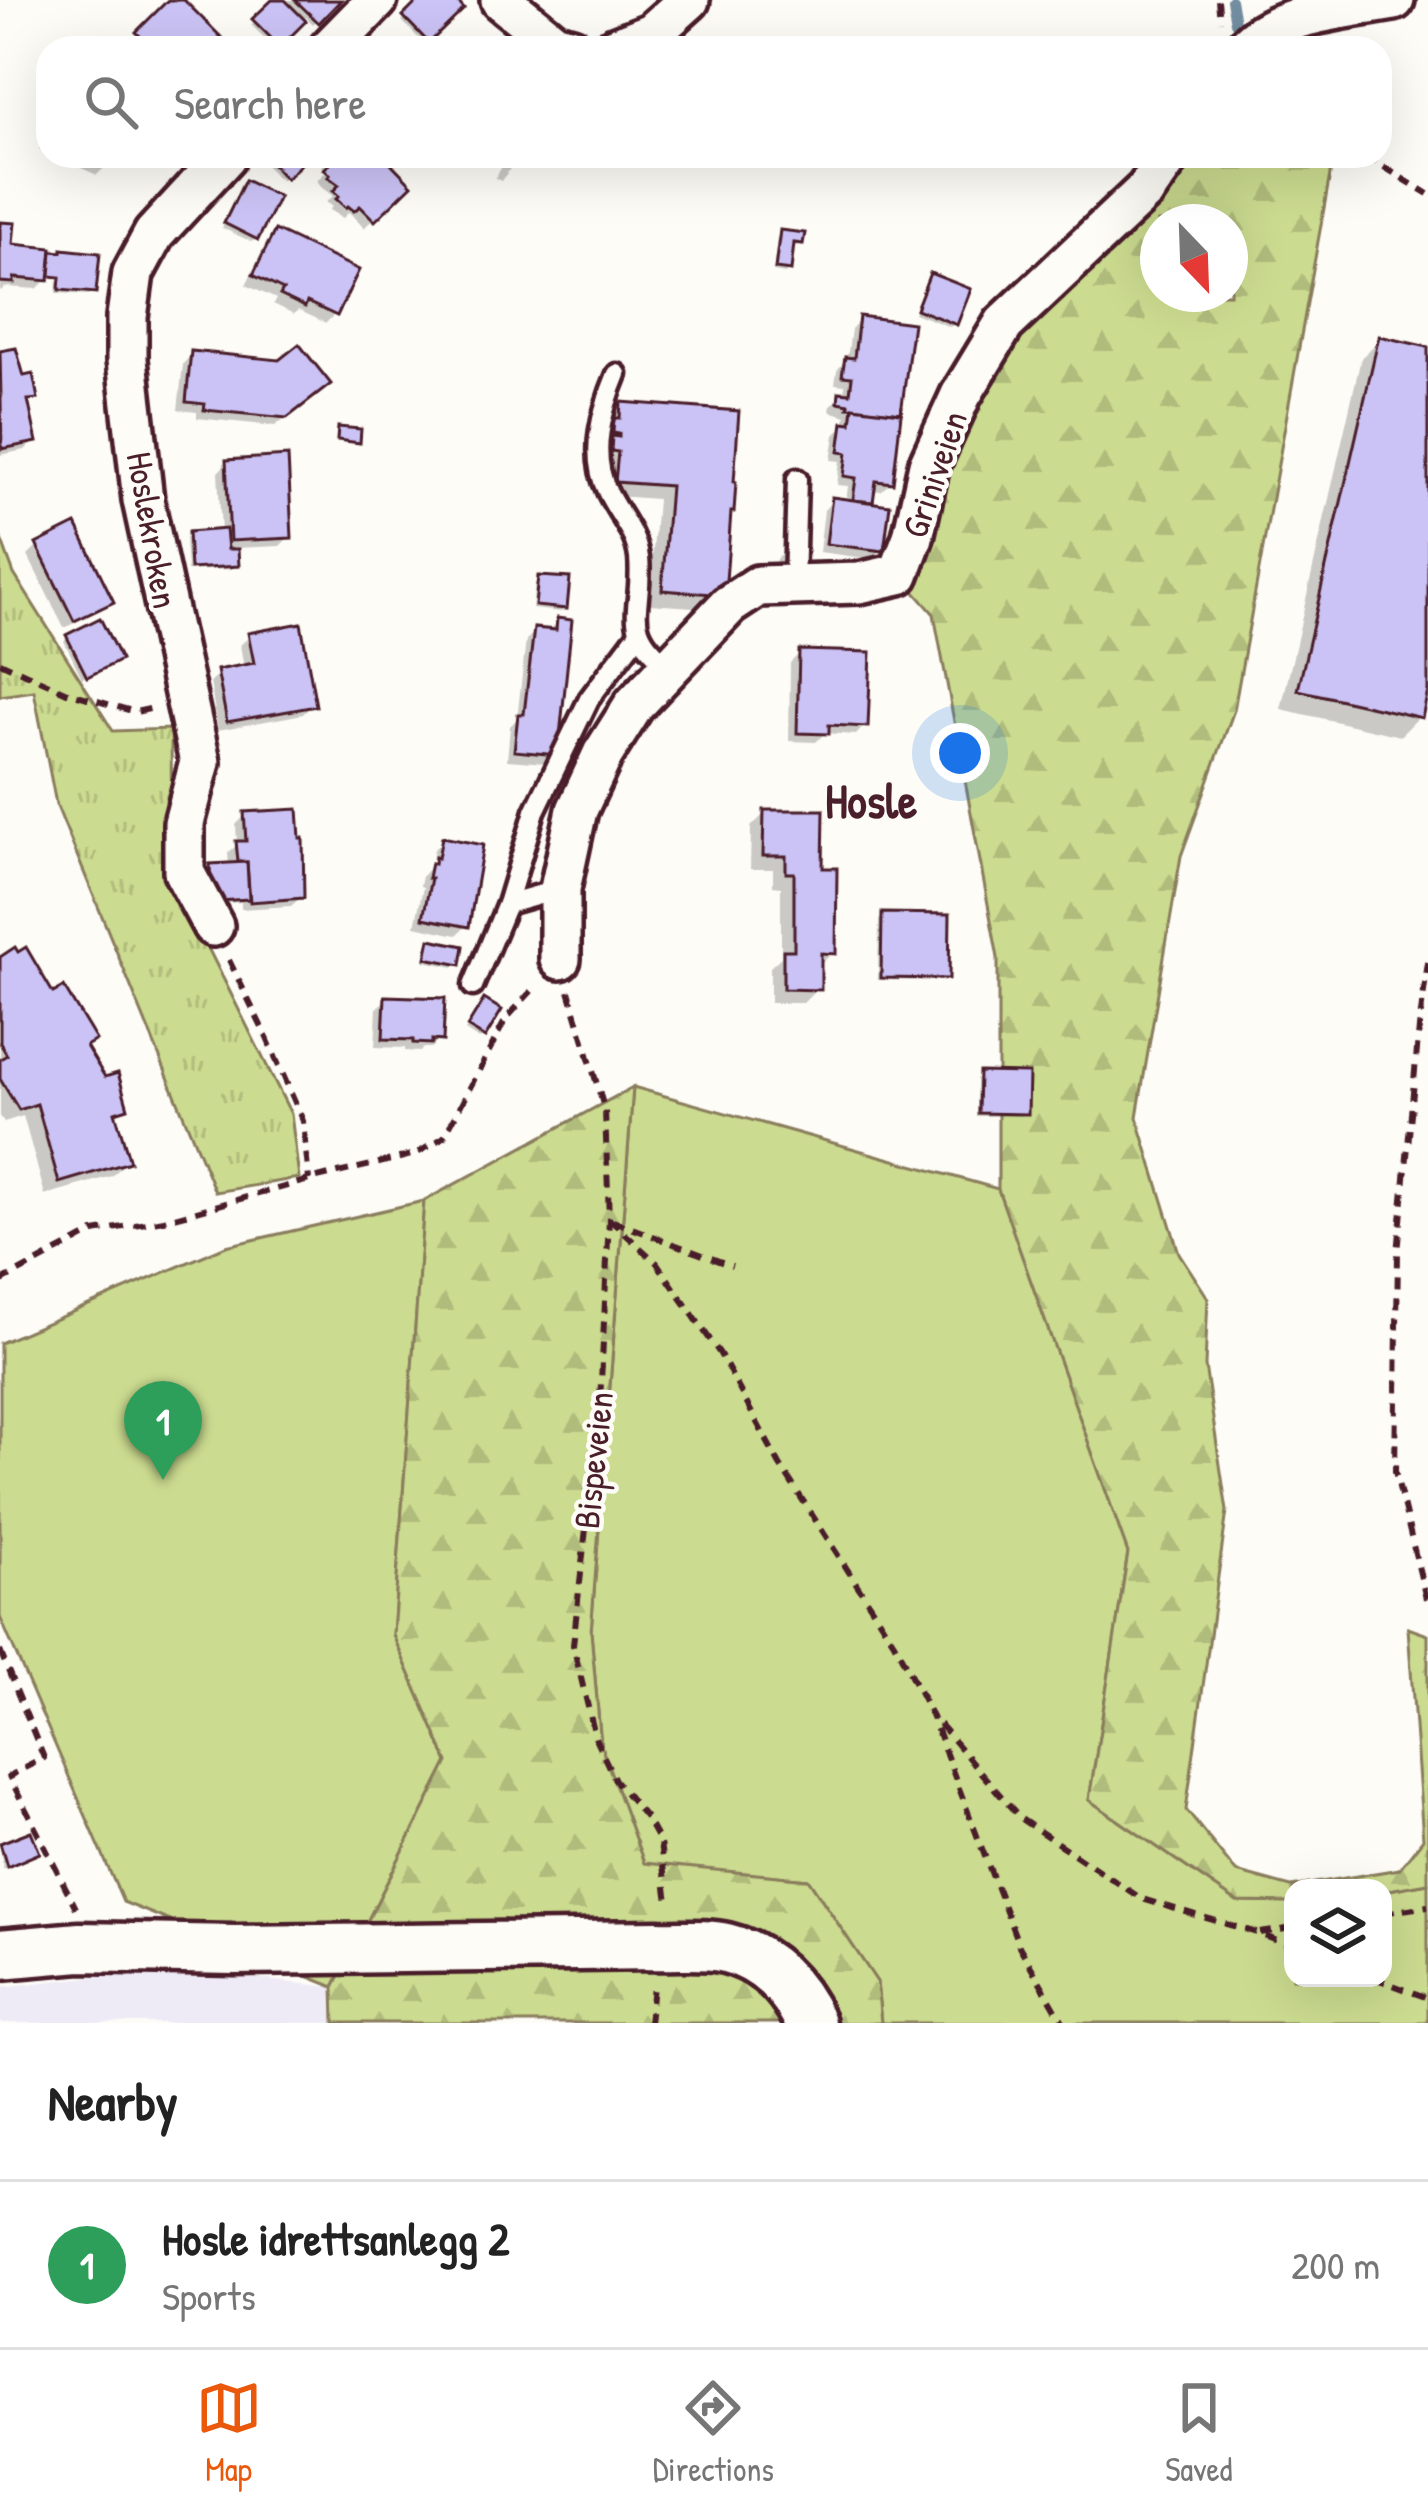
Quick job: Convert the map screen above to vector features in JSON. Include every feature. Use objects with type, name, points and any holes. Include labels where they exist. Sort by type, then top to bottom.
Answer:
[{"type":"street","points":[[342,36],[377,0]]},
{"type":"street","points":[[501,0],[544,36]]},
{"type":"street","points":[[644,36],[689,0]]},
{"type":"street","points":[[1260,36],[1290,20],[1394,0]]},
{"type":"street","name":"Hoslekroken","points":[[213,926],[184,872],[184,823],[200,762],[143,500],[127,360],[127,316],[133,273],[154,233],[215,168]]},
{"type":"street","name":"Griniveien","points":[[560,959],[560,890],[578,810],[603,754],[634,704],[729,605],[758,586],[859,583],[899,574],[913,537],[928,466],[961,395],[1004,324],[1146,190],[1162,168]]},
{"type":"street","points":[[0,1954],[80,1947],[726,1948],[772,1969],[800,1999],[810,2023]]},
{"type":"lane","points":[[617,374],[600,414],[599,463],[607,491],[639,554],[638,634],[669,666]]},
{"type":"lane","points":[[794,584],[797,479]]},
{"type":"lane","points":[[473,986],[507,904],[536,811],[589,699],[638,634]]},
{"type":"lane","points":[[507,904],[560,890]]},
{"type":"path","points":[[1386,168],[1428,194]]},
{"type":"path","points":[[0,662],[67,692],[135,712],[187,701]]},
{"type":"path","points":[[213,926],[303,1121],[309,1180]]},
{"type":"path","points":[[0,1282],[94,1232],[164,1220],[416,1154],[444,1137],[506,1018],[560,959]]},
{"type":"path","name":"Bispeveien","points":[[560,959],[605,1111],[609,1220],[600,1403],[573,1645],[596,1740],[615,1780],[660,1843],[669,1899],[658,1945]]},
{"type":"path","points":[[1428,962],[1399,1253],[1395,1471],[1428,1607]]},
{"type":"path","points":[[609,1220],[732,1266]]},
{"type":"path","points":[[609,1220],[657,1263],[720,1354],[780,1465],[894,1642],[932,1717],[1019,1946],[1064,2023]]},
{"type":"path","points":[[0,1652],[44,1758],[9,1776],[79,1913],[80,1947]]},
{"type":"path","points":[[932,1717],[1021,1819],[1124,1888],[1142,1899],[1284,1944]]},
{"type":"path","points":[[1392,1912],[1428,1906]]},
{"type":"path","points":[[1257,1933],[1284,1929]]},
{"type":"path","points":[[1392,1985],[1428,1998]]},
{"type":"shaded area","points":[[160,1969],[334,1987],[335,2023],[0,2023],[0,1987]]},
{"type":"green space","points":[[1160,168],[1331,169],[1234,710],[1181,856],[1137,1117],[1179,1253],[1208,1298],[1205,1366],[1227,1511],[1186,1810],[1236,1872],[1284,1885],[1284,1903],[1237,1902],[1089,1800],[1128,1553],[998,1189],[998,958],[934,614],[899,574],[961,395]]},
{"type":"green space","points":[[0,536],[14,574],[113,731],[171,729],[172,851],[197,926],[291,1114],[299,1178],[215,1192],[56,804],[34,691],[0,696]]},
{"type":"green space","points":[[633,1087],[998,1189],[1128,1553],[1089,1800],[1237,1902],[1284,1903],[1284,1987],[1392,1987],[1392,1889],[1428,1883],[1428,2023],[881,2023],[877,1982],[808,1879],[644,1864],[601,1746],[591,1632]]},
{"type":"green space","points":[[633,1087],[591,1632],[601,1746],[644,1863],[808,1879],[877,1982],[881,2023],[335,2023],[334,1987],[448,1762],[393,1635],[424,1201]]},
{"type":"green space","points":[[424,1201],[393,1635],[448,1762],[334,1987],[123,1902],[0,1617],[0,1343],[226,1246]]},
{"type":"green space","points":[[1408,1628],[1428,1635],[1428,1883],[1392,1889],[1392,1879],[1339,1879],[1399,1869],[1423,1839]]},
{"type":"building","points":[[168,0],[184,0],[220,36],[140,36],[136,32]]},
{"type":"building","points":[[272,0],[285,0],[306,21],[291,36],[269,36],[252,19]]},
{"type":"building","points":[[295,0],[341,0],[319,23]]},
{"type":"building","points":[[419,0],[456,0],[464,9],[436,36],[422,36],[403,16]]},
{"type":"building","points":[[276,168],[297,168],[286,179]]},
{"type":"building","points":[[396,168],[412,185],[375,221],[360,206],[354,211],[336,199],[339,196],[333,191],[339,185],[324,169]]},
{"type":"building","points":[[245,180],[279,197],[258,240],[224,223]]},
{"type":"building","points":[[0,222],[15,223],[13,244],[52,248],[49,281],[14,278],[14,283],[0,282]]},
{"type":"building","points":[[275,230],[359,270],[337,316],[280,295],[283,290],[253,275]]},
{"type":"building","points":[[780,230],[805,233],[803,244],[794,243],[791,271],[775,269]]},
{"type":"building","points":[[52,251],[100,253],[96,293],[59,290],[60,277],[50,276]]},
{"type":"building","points":[[930,273],[971,289],[957,325],[916,309]]},
{"type":"building","points":[[859,316],[913,323],[901,413],[838,402],[839,392],[850,393],[852,377],[842,376],[845,357],[854,358]]},
{"type":"building","points":[[1379,336],[1428,347],[1428,691],[1422,718],[1298,690]]},
{"type":"building","points":[[299,344],[331,384],[287,418],[204,410],[205,404],[186,402],[191,351],[279,360]]},
{"type":"building","points":[[16,348],[24,376],[33,374],[38,399],[28,400],[37,442],[2,449],[0,351]]},
{"type":"building","points":[[621,402],[739,411],[725,595],[662,590],[670,486],[615,482],[618,452],[611,451],[612,436],[619,437],[613,433]]},
{"type":"building","points":[[902,406],[893,483],[876,481],[873,502],[853,500],[856,478],[844,476],[847,453],[839,452],[843,422],[851,423],[853,407],[901,413]]},
{"type":"building","points":[[338,427],[361,429],[360,443],[337,440]]},
{"type":"building","points":[[288,456],[292,538],[230,541],[226,460]]},
{"type":"building","points":[[832,497],[890,505],[884,551],[826,544]]},
{"type":"building","points":[[76,524],[114,602],[74,621],[36,544]]},
{"type":"building","points":[[226,529],[228,549],[238,549],[239,566],[190,569],[188,532]]},
{"type":"building","points":[[538,576],[570,578],[567,609],[535,606]]},
{"type":"building","points":[[100,618],[121,660],[87,677],[66,635]]},
{"type":"building","points":[[557,618],[572,620],[558,755],[514,751],[518,714],[524,714],[534,628],[556,630]]},
{"type":"building","points":[[301,623],[316,706],[227,722],[217,670],[254,663],[248,633]]},
{"type":"building","points":[[799,650],[871,652],[868,727],[829,725],[829,734],[797,733]]},
{"type":"building","points":[[298,809],[304,898],[250,902],[247,862],[238,862],[236,841],[246,841],[244,812]]},
{"type":"building","points":[[764,810],[824,810],[823,868],[837,868],[836,954],[821,953],[821,990],[783,989],[783,950],[794,950],[794,873],[786,873],[786,856],[763,856]]},
{"type":"building","points":[[442,837],[483,845],[469,927],[423,918],[431,863],[438,858]]},
{"type":"building","points":[[247,862],[249,899],[218,901],[217,887],[211,887],[210,864]]},
{"type":"building","points":[[882,913],[950,914],[949,979],[881,978]]},
{"type":"building","points":[[430,939],[464,946],[461,965],[426,958]]},
{"type":"building","points":[[15,947],[18,952],[26,947],[53,993],[64,987],[96,1040],[86,1046],[105,1077],[118,1073],[128,1108],[115,1112],[130,1162],[59,1183],[37,1104],[19,1110],[0,1079],[0,1059],[7,1055],[0,1043],[0,957]]},
{"type":"building","points":[[385,996],[445,998],[443,1041],[383,1039]]},
{"type":"building","points":[[484,999],[502,1010],[485,1038],[467,1027]]},
{"type":"building","points":[[979,1072],[1029,1073],[1028,1114],[978,1113]]},
{"type":"building","points":[[31,1831],[40,1853],[7,1867],[0,1843]]},
{"type":"waterway","points":[[1231,0],[1235,22]]},
{"type":"place","name":"Hosle idrettsanlegg 2","points":[[163,1480]]},
{"type":"district","name":"Hosle","points":[[871,801]]}]
